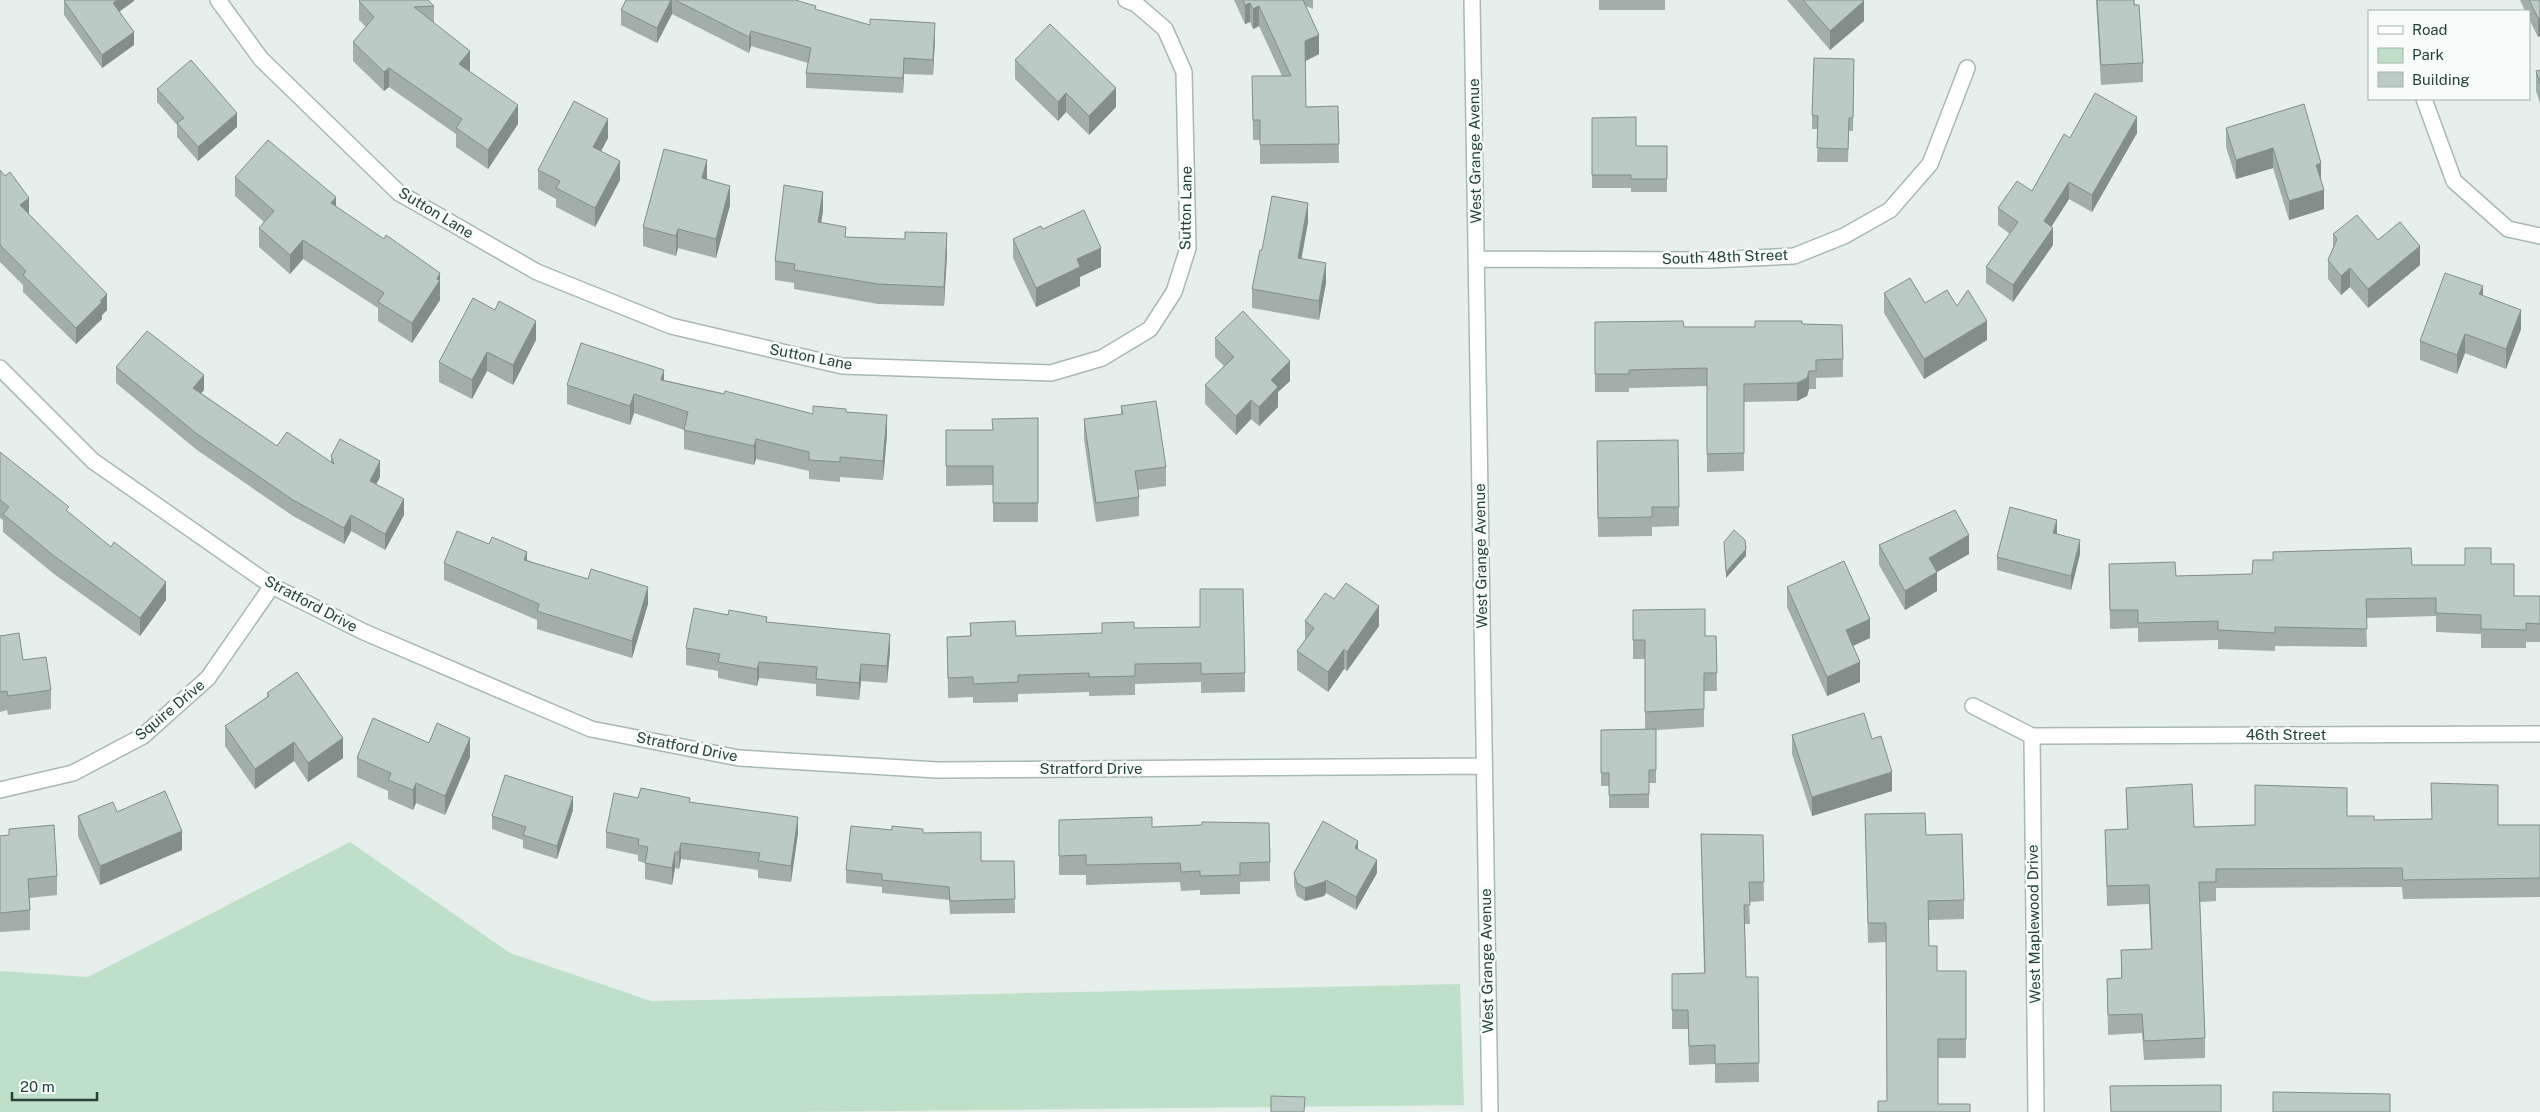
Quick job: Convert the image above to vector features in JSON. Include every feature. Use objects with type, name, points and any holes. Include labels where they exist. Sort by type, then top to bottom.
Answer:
[{"type":"street","name":"Sutton Lane","points":[[218,0],[261,59],[400,193],[537,272],[671,326],[842,366],[1051,374],[1102,358],[1150,329],[1174,292],[1188,248],[1184,72],[1165,29],[1136,4],[1126,0]]},
{"type":"street","name":"West Grange Avenue","points":[[1472,0],[1490,1112]]},
{"type":"street","name":"South 48th Street","points":[[1476,259],[1709,260],[1794,256],[1844,236],[1890,210],[1930,164],[1967,68]]},
{"type":"street","points":[[2424,100],[2454,181],[2508,229],[2540,236]]},
{"type":"street","name":"Stratford Drive","points":[[0,368],[93,461],[272,586],[364,632],[591,729],[739,758],[937,770],[1484,766]]},
{"type":"street","name":"Squire Drive","points":[[0,790],[73,773],[144,736],[208,678],[272,586]]},
{"type":"street","points":[[1973,706],[2032,736]]},
{"type":"street","name":"46th Street","points":[[2032,736],[2540,734]]},
{"type":"street","name":"West Maplewood Drive","points":[[2032,736],[2036,1112]]},
{"type":"green space","points":[[350,842],[510,953],[651,1001],[1460,984],[1464,1105],[792,1112],[0,1112],[0,971],[88,977]]},
{"type":"building","points":[[117,0],[113,3],[134,32],[102,55],[64,1]]},
{"type":"building","points":[[360,0],[428,0],[434,6],[414,7],[470,51],[459,64],[518,105],[488,150],[456,128],[462,119],[389,68],[384,72],[353,42],[374,17]]},
{"type":"building","points":[[626,0],[671,0],[657,28],[621,10]]},
{"type":"building","points":[[675,0],[795,0],[816,6],[815,9],[870,25],[870,19],[935,23],[933,60],[904,58],[903,78],[806,73],[811,48],[751,31],[749,37]]},
{"type":"building","points":[[1243,0],[1303,0],[1319,35],[1305,41],[1306,107],[1338,106],[1339,144],[1260,145],[1260,120],[1253,120],[1252,76],[1291,76],[1259,6],[1253,9],[1250,3],[1245,5]]},
{"type":"building","points":[[1803,0],[1863,0],[1864,1],[1830,31]]},
{"type":"building","points":[[2097,0],[2134,0],[2134,5],[2139,5],[2143,63],[2101,65]]},
{"type":"building","points":[[2529,0],[2540,0],[2540,17],[2538,18]]},
{"type":"building","points":[[1050,24],[1116,88],[1089,116],[1066,93],[1058,102],[1015,60]]},
{"type":"building","points":[[1814,58],[1854,59],[1853,118],[1849,118],[1848,149],[1817,148],[1818,116],[1812,115]]},
{"type":"building","points":[[191,60],[237,113],[198,147],[177,123],[184,118],[157,89]]},
{"type":"building","points":[[2540,70],[2540,84],[2536,71]]},
{"type":"building","points":[[2095,93],[2137,117],[2092,195],[2069,182],[2044,221],[2053,228],[2013,285],[1986,267],[2018,222],[1998,208],[2017,181],[2032,191],[2064,134],[2070,138]]},
{"type":"building","points":[[574,101],[608,119],[593,147],[620,161],[595,208],[556,188],[560,181],[538,170]]},
{"type":"building","points":[[2304,104],[2321,163],[2316,165],[2324,190],[2289,201],[2273,148],[2236,160],[2226,128]]},
{"type":"building","points":[[1636,117],[1636,146],[1667,146],[1667,179],[1631,179],[1631,175],[1592,175],[1592,118]]},
{"type":"building","points":[[268,140],[336,197],[331,203],[384,239],[386,235],[440,273],[437,279],[440,280],[412,323],[378,302],[384,293],[303,240],[290,255],[259,228],[274,211],[235,177]]},
{"type":"building","points":[[664,149],[707,160],[702,178],[730,186],[716,239],[678,229],[676,236],[643,227]]},
{"type":"building","points":[[0,170],[5,176],[10,172],[29,198],[20,205],[107,294],[100,301],[102,302],[76,328],[23,275],[26,271],[0,245]]},
{"type":"building","points":[[784,185],[823,192],[818,222],[846,227],[845,237],[905,239],[905,232],[947,233],[944,287],[878,284],[794,270],[795,264],[775,261]]},
{"type":"building","points":[[1272,196],[1308,203],[1298,258],[1326,263],[1319,301],[1252,289],[1260,250],[1262,250]]},
{"type":"building","points":[[1084,210],[1101,248],[1077,259],[1080,267],[1036,288],[1013,239],[1041,226],[1043,229]]},
{"type":"building","points":[[2357,215],[2378,240],[2400,222],[2420,246],[2368,289],[2350,268],[2341,276],[2328,260],[2337,239],[2333,234]]},
{"type":"building","points":[[2445,273],[2483,286],[2479,294],[2521,310],[2506,349],[2465,334],[2457,355],[2420,341]]},
{"type":"building","points":[[1910,278],[1925,303],[1947,290],[1957,306],[1968,290],[1987,321],[1924,359],[1884,293]]},
{"type":"building","points":[[473,298],[495,310],[499,301],[536,321],[513,365],[487,352],[472,380],[439,362]]},
{"type":"building","points":[[1243,311],[1290,361],[1271,380],[1278,387],[1259,407],[1251,400],[1236,416],[1205,385],[1234,357],[1215,338]]},
{"type":"building","points":[[1683,321],[1684,327],[1755,327],[1755,321],[1802,321],[1802,324],[1842,325],[1843,359],[1816,360],[1816,371],[1809,371],[1807,378],[1797,383],[1744,384],[1744,453],[1707,454],[1707,368],[1629,370],[1629,374],[1595,374],[1595,322]]},
{"type":"building","points":[[147,331],[204,375],[193,388],[277,446],[287,432],[334,464],[331,456],[340,439],[380,461],[370,481],[404,499],[385,534],[351,515],[344,528],[293,500],[197,434],[116,367]]},
{"type":"building","points":[[581,343],[664,370],[661,380],[724,394],[725,391],[813,414],[813,406],[846,409],[846,412],[887,415],[883,461],[840,457],[840,462],[809,460],[809,452],[756,439],[754,446],[684,430],[688,412],[634,394],[630,406],[567,385]]},
{"type":"building","points":[[1156,401],[1166,467],[1135,471],[1139,497],[1096,503],[1084,419],[1123,414],[1121,406]]},
{"type":"building","points":[[1038,418],[1038,503],[993,503],[993,466],[946,466],[946,430],[993,430],[992,419]]},
{"type":"building","points":[[1678,440],[1679,507],[1652,507],[1652,517],[1598,518],[1597,441]]},
{"type":"building","points":[[0,452],[69,507],[66,510],[111,547],[114,542],[166,582],[140,618],[54,556],[3,514],[9,507],[0,500]]},
{"type":"building","points":[[2010,507],[2057,520],[2053,533],[2080,540],[2071,576],[1997,557]]},
{"type":"building","points":[[1955,510],[1969,535],[1929,558],[1937,572],[1905,591],[1879,545]]},
{"type":"building","points":[[1734,530],[1745,540],[1746,549],[1726,572],[1724,542]]},
{"type":"building","points":[[457,531],[489,544],[492,537],[527,552],[524,560],[588,579],[591,569],[648,587],[632,641],[537,611],[539,604],[444,563]]},
{"type":"building","points":[[2411,548],[2412,565],[2465,565],[2465,548],[2491,548],[2491,564],[2514,564],[2514,596],[2540,596],[2540,624],[2526,623],[2526,630],[2481,629],[2481,615],[2436,613],[2436,598],[2366,599],[2367,629],[2275,627],[2275,633],[2218,630],[2218,621],[2138,623],[2138,610],[2110,610],[2109,564],[2175,562],[2176,576],[2252,574],[2253,560],[2273,560],[2273,552]]},
{"type":"building","points":[[1844,561],[1870,619],[1846,630],[1860,662],[1827,677],[1787,587]]},
{"type":"building","points":[[1346,583],[1379,606],[1347,652],[1344,649],[1328,672],[1297,651],[1314,628],[1305,621],[1325,593],[1334,599]]},
{"type":"building","points":[[1200,589],[1243,589],[1245,673],[1201,674],[1201,663],[1135,664],[1135,676],[1089,677],[1089,673],[1018,675],[1018,682],[973,684],[973,677],[948,678],[947,637],[971,636],[970,623],[1015,621],[1016,636],[1102,633],[1102,623],[1134,622],[1134,628],[1200,627]]},
{"type":"building","points":[[694,608],[728,615],[729,610],[767,617],[766,622],[890,634],[887,666],[861,664],[859,683],[816,679],[817,667],[759,662],[757,669],[718,662],[720,654],[686,648]]},
{"type":"building","points":[[1705,609],[1705,636],[1716,636],[1717,673],[1704,673],[1704,709],[1645,712],[1645,640],[1633,640],[1633,610]]},
{"type":"building","points":[[19,633],[23,660],[46,657],[51,690],[8,696],[7,691],[0,692],[0,636]]},
{"type":"building","points":[[297,672],[343,738],[308,763],[294,742],[255,769],[225,726],[269,696],[267,693]]},
{"type":"building","points":[[1864,713],[1872,739],[1881,736],[1892,772],[1812,797],[1792,735]]},
{"type":"building","points":[[373,718],[429,743],[437,723],[470,738],[445,796],[416,783],[413,790],[388,780],[391,773],[357,758]]},
{"type":"building","points":[[1656,729],[1656,770],[1649,770],[1649,794],[1609,795],[1609,773],[1601,773],[1601,730]]},
{"type":"building","points":[[505,775],[573,797],[557,846],[523,835],[526,827],[492,816]]},
{"type":"building","points":[[2431,783],[2498,785],[2498,825],[2540,825],[2540,878],[2403,880],[2402,868],[2216,869],[2216,882],[2199,882],[2205,1038],[2144,1041],[2142,1014],[2108,1015],[2107,979],[2122,978],[2121,950],[2152,949],[2149,885],[2107,886],[2105,830],[2128,829],[2126,788],[2192,784],[2194,827],[2255,825],[2255,785],[2347,788],[2347,816],[2374,816],[2374,820],[2432,819]]},
{"type":"building","points":[[641,788],[690,798],[689,802],[798,817],[791,866],[758,861],[760,853],[681,843],[679,852],[675,852],[672,868],[645,863],[648,847],[638,845],[639,839],[606,832],[614,793],[638,798]]},
{"type":"building","points":[[165,791],[182,831],[100,866],[78,816],[113,802],[117,812]]},
{"type":"building","points":[[1925,813],[1926,835],[1962,834],[1964,900],[1928,901],[1929,946],[1937,946],[1937,971],[1966,971],[1966,1039],[1938,1039],[1938,1104],[1970,1104],[1970,1112],[1878,1112],[1878,1101],[1887,1101],[1886,923],[1868,923],[1865,814]]},
{"type":"building","points":[[1152,817],[1152,827],[1202,825],[1202,822],[1269,823],[1270,862],[1240,863],[1240,875],[1200,876],[1200,871],[1181,872],[1180,863],[1086,865],[1086,855],[1059,856],[1059,820]]},
{"type":"building","points":[[1323,821],[1358,841],[1355,848],[1377,860],[1356,897],[1326,880],[1305,888],[1297,883],[1294,873]]},
{"type":"building","points":[[54,825],[57,876],[28,879],[30,910],[0,913],[0,836],[9,835],[9,829]]},
{"type":"building","points":[[851,826],[892,830],[892,826],[923,829],[923,833],[981,832],[981,861],[1014,861],[1015,899],[950,901],[949,887],[882,880],[882,874],[846,870]]},
{"type":"building","points":[[1701,834],[1763,835],[1764,882],[1749,882],[1750,905],[1744,905],[1746,977],[1758,977],[1759,1063],[1715,1064],[1715,1045],[1689,1046],[1688,1010],[1672,1010],[1672,974],[1705,973]]},
{"type":"building","points":[[2221,1085],[2221,1112],[2111,1112],[2110,1086]]},
{"type":"building","points":[[2273,1092],[2390,1094],[2390,1112],[2273,1112]]},
{"type":"building","points":[[1271,1096],[1305,1097],[1304,1112],[1271,1112]]}]
